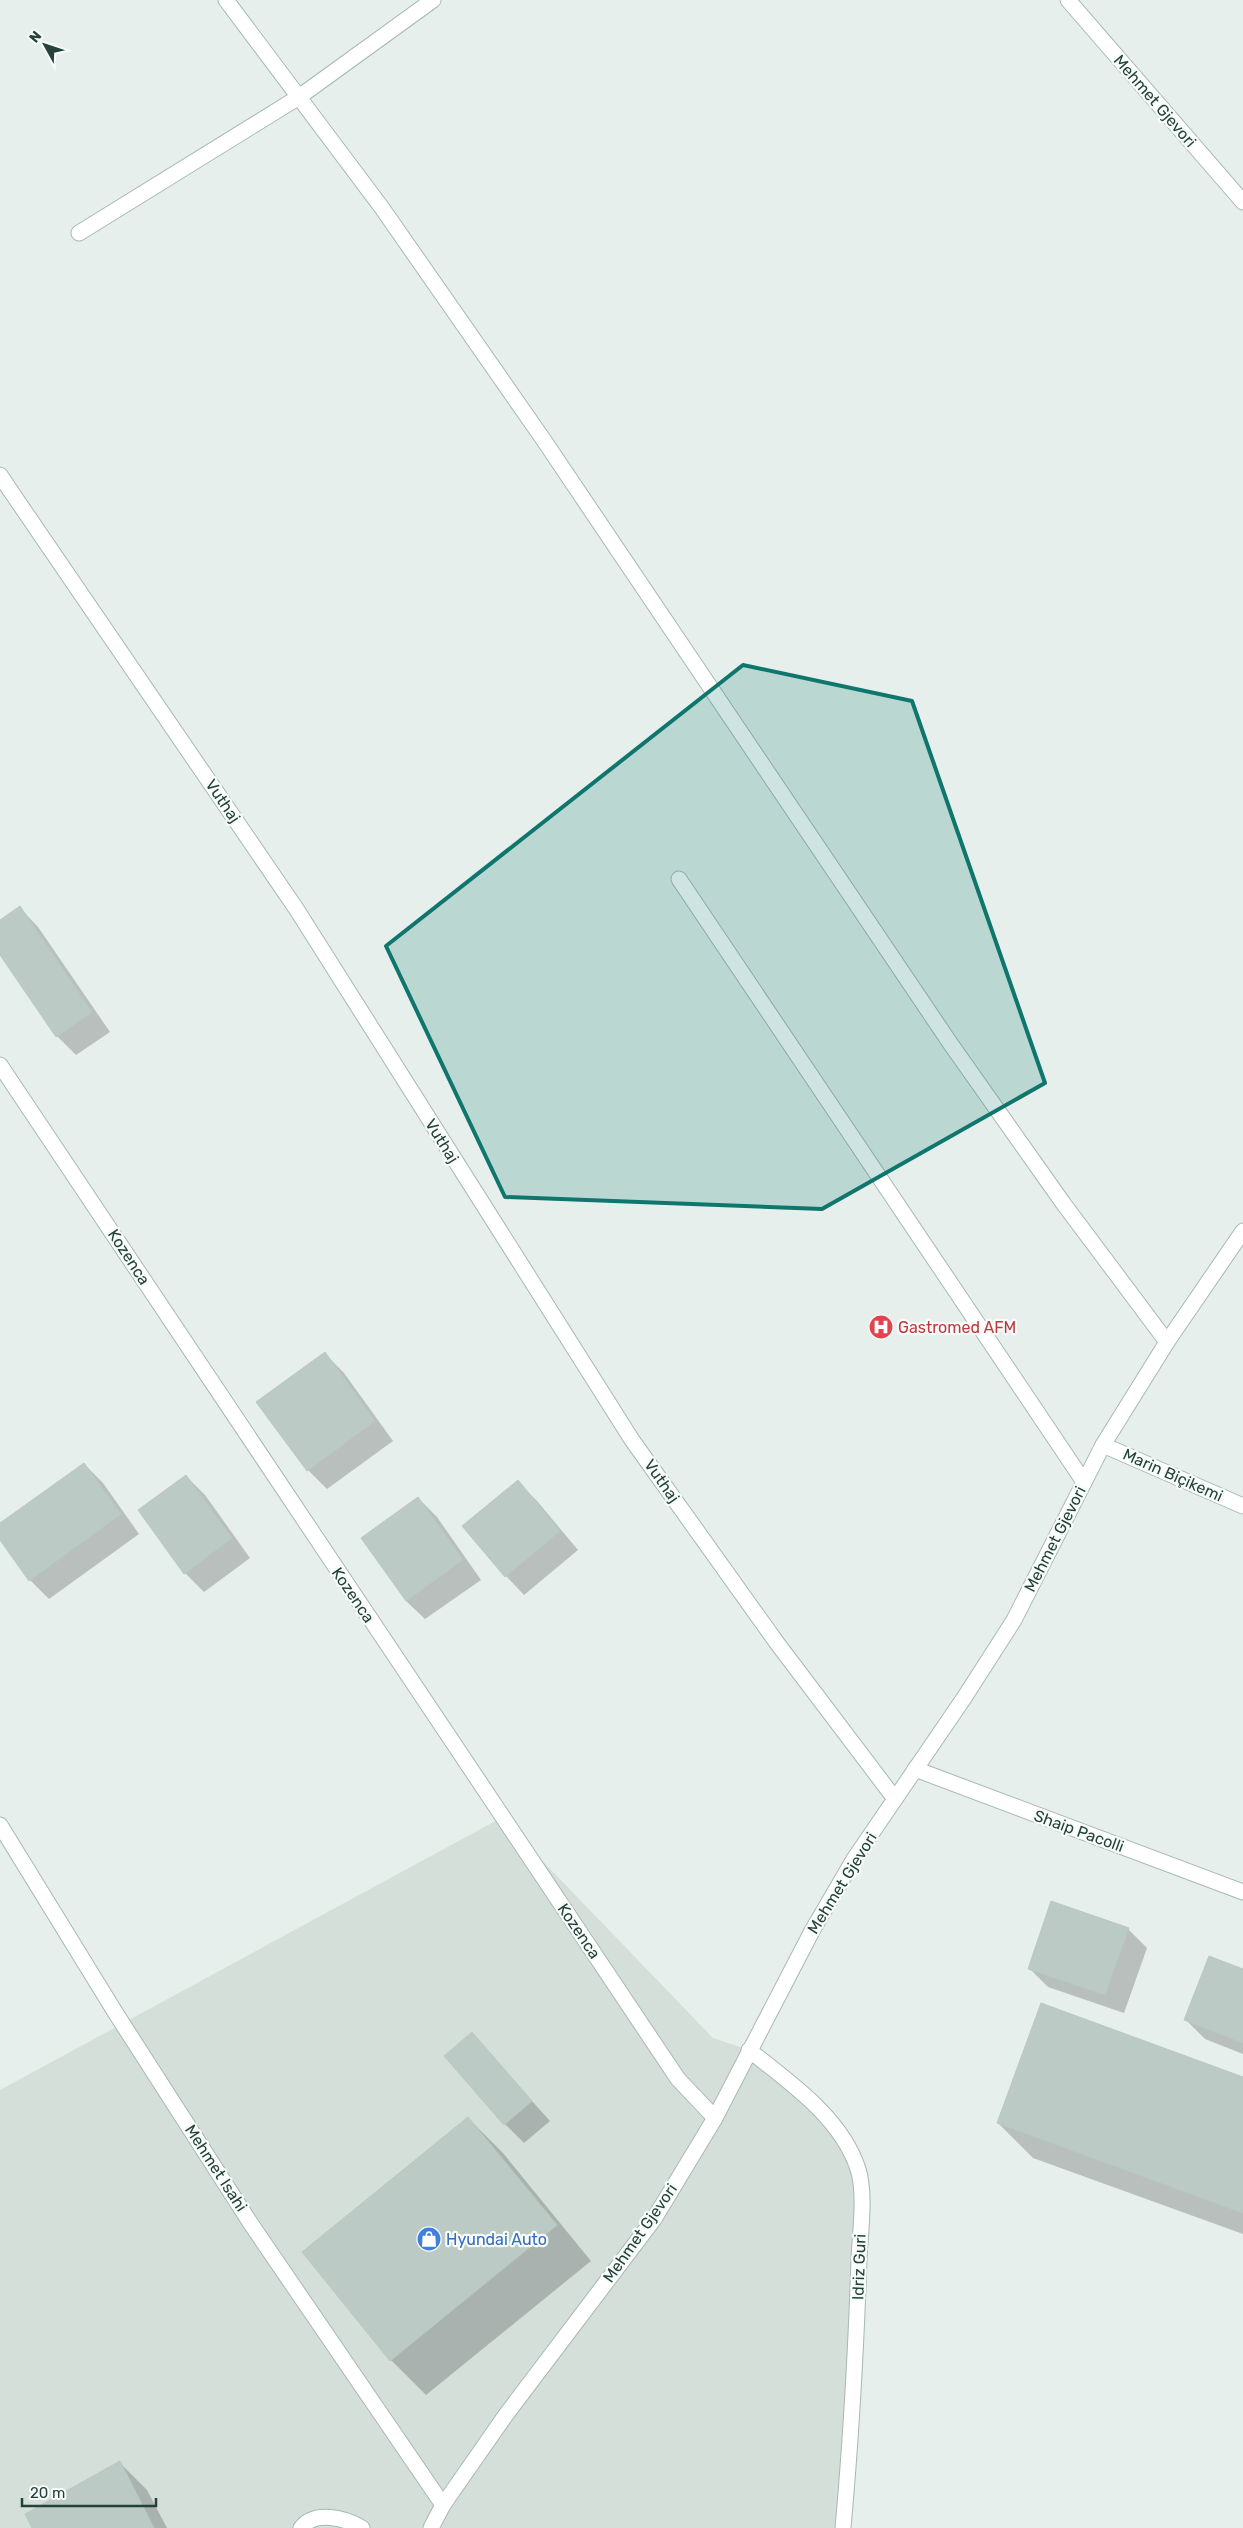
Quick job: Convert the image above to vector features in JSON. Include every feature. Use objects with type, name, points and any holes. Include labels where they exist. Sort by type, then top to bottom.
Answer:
[{"type":"street","points":[[226,0],[382,208],[543,438],[950,1043],[1063,1203],[1167,1342]]},
{"type":"street","points":[[79,233],[299,97],[432,0]]},
{"type":"street","name":"Mehmet Gjevori","points":[[1068,0],[1243,202]]},
{"type":"street","name":"Vuthaj","points":[[0,475],[297,910],[632,1440],[777,1644],[895,1799]]},
{"type":"street","points":[[679,879],[1084,1482]]},
{"type":"street","name":"Kozenca","points":[[0,1065],[678,2079],[715,2118]]},
{"type":"street","name":"Mehmet Gjevori","points":[[431,2528],[443,2505],[505,2416],[654,2219],[715,2118],[812,1931],[854,1859],[964,1698],[1014,1620],[1103,1445],[1167,1342],[1243,1231]]},
{"type":"street","name":"Marin Biçikemi","points":[[1103,1445],[1243,1506]]},
{"type":"street","name":"Shaip Pacolli","points":[[915,1769],[1243,1892]]},
{"type":"street","name":"Mehmet Isahi","points":[[0,1825],[115,2012],[252,2224],[443,2505]]},
{"type":"street","name":"Idriz Guri","points":[[749,2050],[819,2109],[842,2138],[858,2170],[861,2203],[858,2298],[843,2528]]},
{"type":"street","points":[[301,2528],[305,2524],[328,2516],[350,2521],[362,2528]]},
{"type":"highlighted area","points":[[743,665],[912,701],[1045,1083],[822,1209],[505,1197],[386,946]]},
{"type":"shaded area","points":[[501,1818],[713,2038],[749,2050],[782,2076],[864,2170],[843,2528],[0,2528],[0,2090]]},
{"type":"building","points":[[20,906],[92,1012],[56,1037],[0,955],[0,920]]},
{"type":"building","points":[[325,1352],[375,1421],[307,1471],[256,1402]]},
{"type":"building","points":[[84,1463],[121,1514],[29,1581],[0,1540],[0,1523]]},
{"type":"building","points":[[186,1475],[232,1538],[184,1574],[138,1510]]},
{"type":"building","points":[[518,1480],[560,1531],[505,1577],[462,1526]]},
{"type":"building","points":[[418,1497],[463,1560],[406,1601],[361,1538]]},
{"type":"building","points":[[1051,1901],[1129,1928],[1105,1995],[1028,1969]]},
{"type":"building","points":[[1209,1956],[1243,1969],[1243,2043],[1184,2020]]},
{"type":"building","points":[[1041,2003],[1243,2077],[1243,2213],[997,2123]]},
{"type":"building","points":[[472,2032],[532,2101],[504,2125],[444,2056]]},
{"type":"building","name":"Hyundai Auto","points":[[468,2117],[557,2225],[390,2361],[302,2252]]},
{"type":"building","points":[[120,2461],[154,2528],[32,2528],[25,2514]]},
{"type":"place","name":"Gastromed AFM","points":[[881,1327]]},
{"type":"place","name":"Hyundai Auto","points":[[429,2239]]}]
